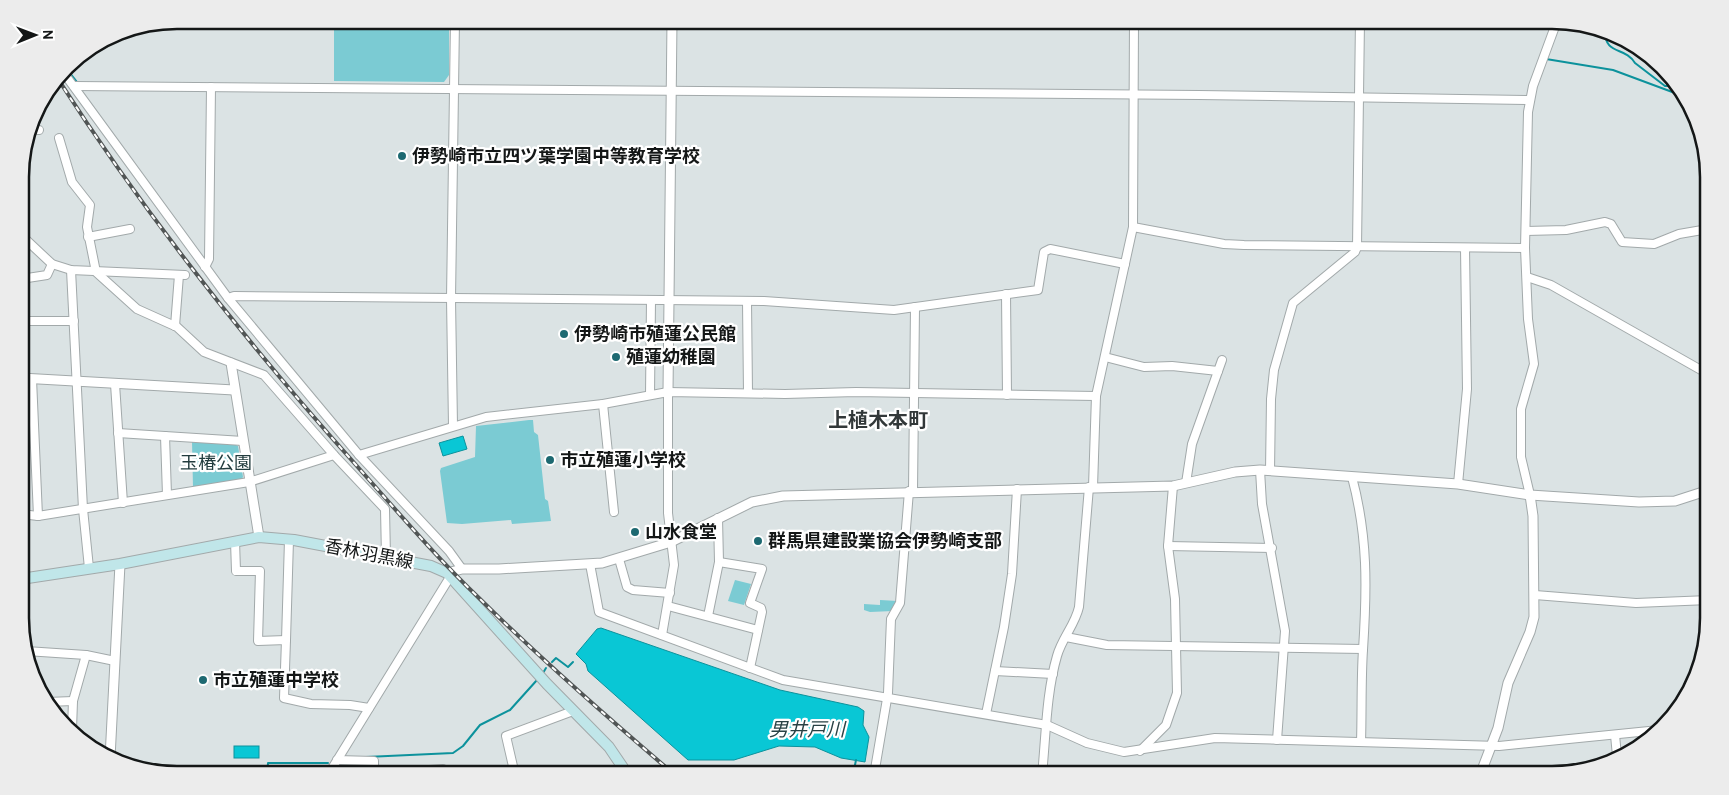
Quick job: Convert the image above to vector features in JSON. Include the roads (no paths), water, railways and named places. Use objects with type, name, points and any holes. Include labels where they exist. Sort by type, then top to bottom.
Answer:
[{"type":"main road","name":"香林羽黒線","points":[[29,578],[120,564],[259,537],[289,540],[431,566],[448,575],[608,747],[622,766]]},
{"type":"street","points":[[453,426],[451,299],[455,29]]},
{"type":"street","points":[[662,635],[674,565],[668,513],[668,300],[672,29]]},
{"type":"street","points":[[1043,766],[1052,674],[1058,653],[1076,618],[1079,607],[1091,487],[1096,396],[1134,227],[1134,29]]},
{"type":"street","points":[[1270,471],[1271,399],[1274,370],[1293,303],[1355,252],[1357,248],[1360,29]]},
{"type":"street","points":[[1484,766],[1492,746],[1508,683],[1532,625],[1535,595],[1533,516],[1522,457],[1520,409],[1534,364],[1525,248],[1529,100],[1554,29]]},
{"type":"street","points":[[67,77],[228,298],[359,455],[449,551],[462,569]]},
{"type":"street","points":[[74,86],[454,88],[1529,100]]},
{"type":"street","points":[[205,267],[209,259],[211,87]]},
{"type":"street","points":[[59,138],[72,182],[90,204],[88,237],[96,272],[137,309],[175,326],[204,352],[264,375],[334,455],[385,509],[386,557]]},
{"type":"street","points":[[1526,231],[1566,230],[1605,222],[1611,224],[1622,242],[1650,244],[1679,234],[1700,230]]},
{"type":"street","points":[[1134,227],[1224,244],[1357,248],[1525,248]]},
{"type":"street","points":[[88,237],[130,229]]},
{"type":"street","points":[[29,243],[52,264],[72,270],[182,275],[175,326]]},
{"type":"street","points":[[1458,484],[1466,389],[1465,248]]},
{"type":"street","points":[[228,298],[234,296],[747,301],[894,310],[1038,290],[1044,252],[1050,249],[1125,264]]},
{"type":"street","points":[[29,278],[48,275],[52,264]]},
{"type":"street","points":[[72,270],[83,509],[89,568]]},
{"type":"street","points":[[1526,277],[1551,284],[1700,369]]},
{"type":"street","points":[[1006,294],[1007,395]]},
{"type":"street","points":[[650,395],[651,300]]},
{"type":"street","points":[[747,301],[748,393]]},
{"type":"street","points":[[876,766],[887,698],[891,619],[900,604],[911,491],[915,307]]},
{"type":"street","points":[[29,321],[74,321]]},
{"type":"street","points":[[1105,357],[1144,367],[1172,366],[1218,371]]},
{"type":"street","points":[[1186,483],[1192,444],[1222,360]]},
{"type":"street","points":[[231,363],[259,537]]},
{"type":"street","points":[[29,379],[234,390]]},
{"type":"street","points":[[32,379],[38,516]]},
{"type":"street","points":[[114,384],[123,503]]},
{"type":"street","points":[[359,455],[453,426],[486,418],[603,404],[668,392],[856,392],[1096,396]]},
{"type":"street","points":[[603,404],[614,512]]},
{"type":"street","points":[[118,433],[243,440]]},
{"type":"street","points":[[164,436],[167,495]]},
{"type":"street","points":[[29,515],[38,516],[249,482],[334,455]]},
{"type":"street","points":[[1260,470],[1262,504],[1272,548],[1285,631],[1277,740]]},
{"type":"street","points":[[333,766],[448,575],[462,569],[590,564],[619,559],[671,542],[752,502],[783,496],[911,491],[1173,486],[1235,472],[1260,470],[1458,484],[1530,495],[1639,502],[1675,501],[1700,493]]},
{"type":"street","points":[[1352,477],[1359,503],[1366,547],[1366,625],[1363,649],[1361,742]]},
{"type":"street","points":[[1140,751],[1166,725],[1177,693],[1174,599],[1168,546],[1173,486]]},
{"type":"street","points":[[986,714],[1012,574],[1017,489]]},
{"type":"street","points":[[708,616],[719,562],[718,518]]},
{"type":"street","points":[[289,540],[284,698],[311,704],[369,708]]},
{"type":"street","points":[[235,541],[236,571],[260,571],[258,641],[286,640]]},
{"type":"street","points":[[1168,546],[1272,548]]},
{"type":"street","points":[[619,559],[627,587],[633,590],[670,593]]},
{"type":"street","points":[[719,562],[762,568],[750,603],[761,608],[762,612],[750,668]]},
{"type":"street","points":[[110,750],[120,564]]},
{"type":"street","points":[[590,564],[599,612],[783,680],[1047,725],[1087,743],[1124,752],[1215,738],[1492,746],[1648,731]]},
{"type":"street","points":[[1535,595],[1636,603],[1700,600]]},
{"type":"street","points":[[668,606],[758,630]]},
{"type":"street","points":[[1066,637],[1106,645],[1363,649]]},
{"type":"street","points":[[33,651],[86,655],[115,661]]},
{"type":"street","points":[[72,723],[73,701],[86,655]]},
{"type":"street","points":[[995,671],[1052,674]]},
{"type":"street","points":[[55,702],[73,701]]},
{"type":"street","points":[[513,766],[506,736],[573,711]]},
{"type":"street","points":[[1615,735],[1617,751]]},
{"type":"street","points":[[337,760],[374,761],[374,766]]},
{"type":"water","points":[[463,436],[467,449],[443,456],[439,443]]},
{"type":"water","points":[[601,628],[780,690],[858,707],[864,711],[863,725],[869,737],[865,762],[841,758],[815,747],[779,746],[734,760],[688,760],[588,671],[586,664],[576,654],[597,629]]},
{"type":"water","points":[[234,746],[259,746],[259,758],[234,758]]},
{"type":"waterway","points":[[1606,39],[1612,48],[1626,54],[1665,86],[1670,86]]},
{"type":"waterway","points":[[1546,59],[1613,70],[1674,93]]},
{"type":"waterway","points":[[70,74],[77,82]]},
{"type":"waterway","name":"男井戸川","points":[[552,662],[556,658],[568,667],[573,662]]},
{"type":"waterway","name":"男井戸川","points":[[543,673],[546,668]]},
{"type":"waterway","name":"男井戸川","points":[[366,757],[453,753],[463,746],[480,725],[510,710],[537,680]]},
{"type":"waterway","name":"男井戸川","points":[[855,766],[856,760]]},
{"type":"waterway","name":"男井戸川","points":[[268,766],[268,763],[328,763]]},
{"type":"waterway","name":"男井戸川","points":[[339,766],[354,765]]},
{"type":"railway","points":[[61,84],[126,180],[199,278],[276,372],[386,499],[448,567],[503,622],[665,766]]},
{"type":"place","name":"伊勢崎市立四ツ葉学園中等教育学校","points":[[402,156]]},
{"type":"place","name":"伊勢崎市殖蓮公民館","points":[[564,334]]},
{"type":"place","name":"殖蓮幼稚園","points":[[616,357]]},
{"type":"place","name":"市立殖蓮小学校","points":[[550,460]]},
{"type":"place","name":"山水食堂","points":[[635,532]]},
{"type":"place","name":"群馬県建設業協会伊勢崎支部","points":[[758,541]]},
{"type":"place","name":"市立殖蓮中学校","points":[[203,680]]},
{"type":"district","name":"上植木本町","points":[[878,420]]},
{"type":"park label","name":"玉椿公園","points":[[216,463]]}]
